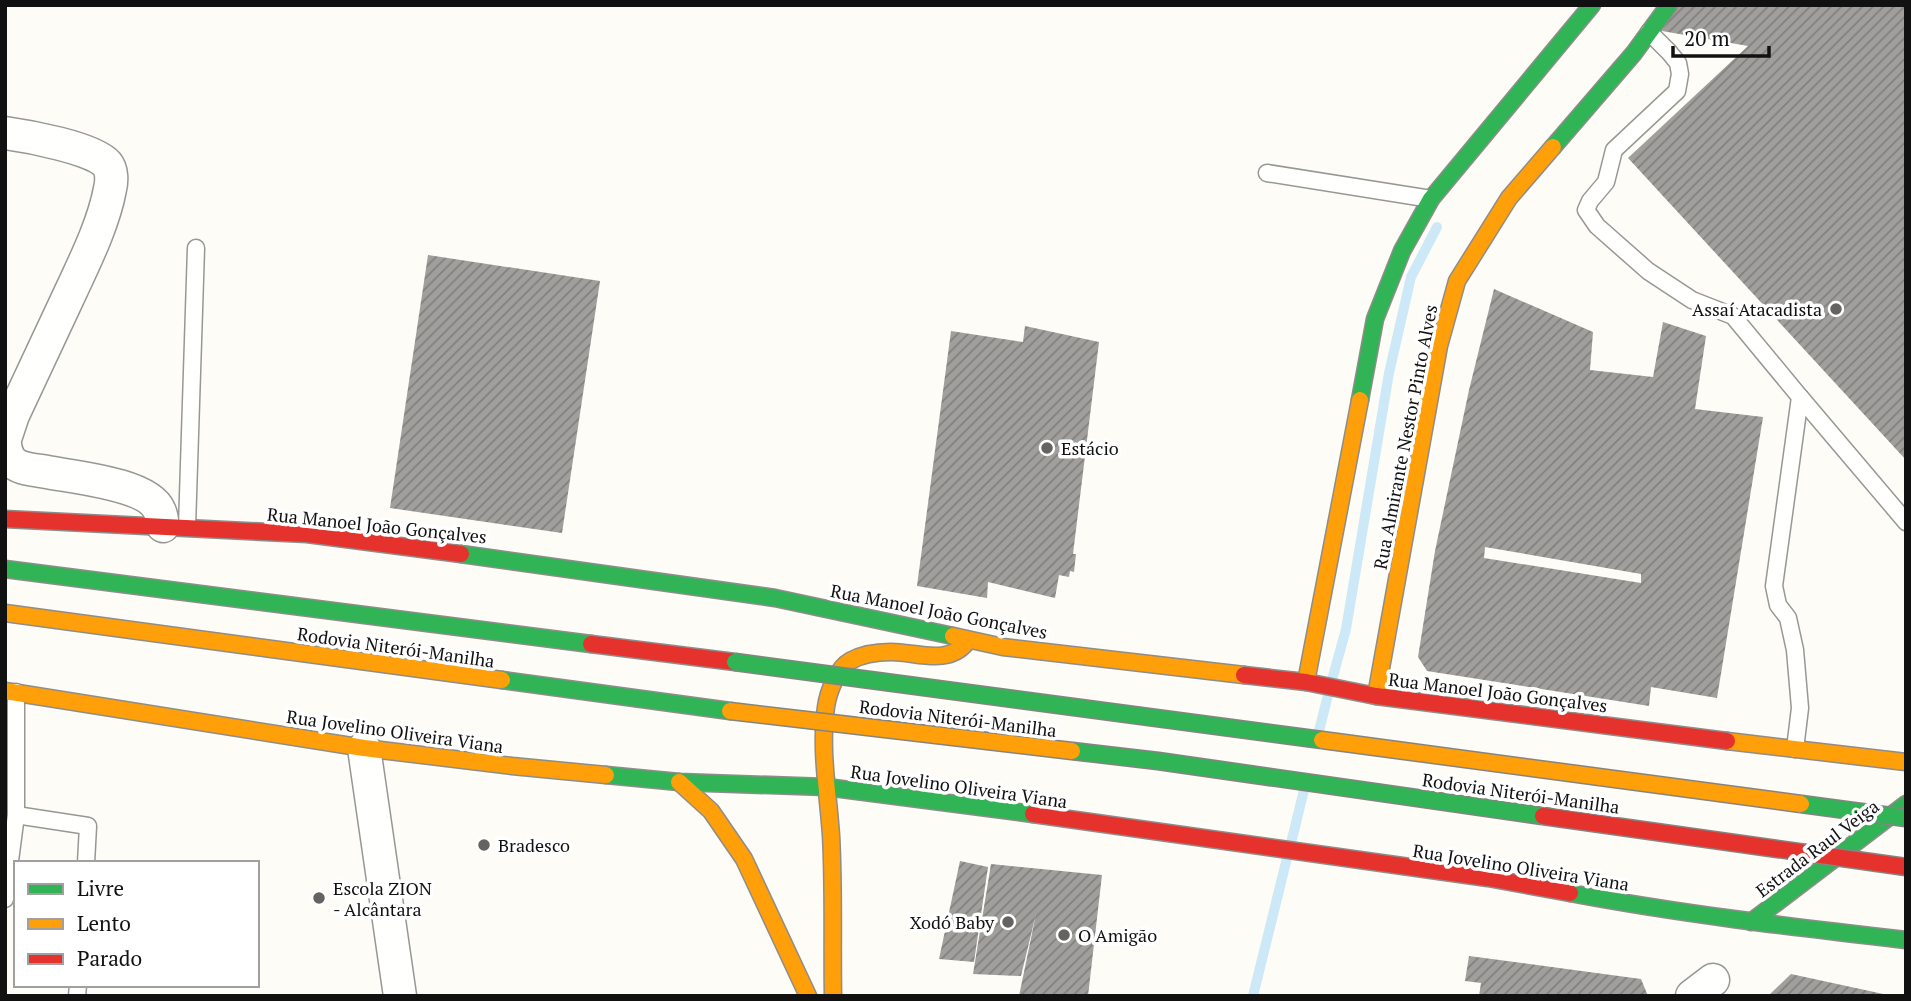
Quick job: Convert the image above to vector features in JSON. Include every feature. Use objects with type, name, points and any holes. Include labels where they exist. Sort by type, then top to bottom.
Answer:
[{"type":"main road","points":[[1313,683],[1375,319],[1402,251],[1431,199],[1592,5]]},
{"type":"main road","name":"Rua Almirante Nestor Pinto Alves","points":[[1369,694],[1439,346],[1457,281],[1509,198],[1634,53],[1669,5]]},
{"type":"main road","name":"Rua Manoel João Gonçalves","points":[[5,519],[307,534],[775,598],[1003,646],[1313,683],[1369,694],[1906,762]]},
{"type":"main road","name":"Rodovia Niterói-Manilha","points":[[5,569],[735,662],[1906,818]]},
{"type":"main road","name":"Rodovia Niterói-Manilha","points":[[5,613],[730,711],[1158,761],[1906,867]]},
{"type":"main road","points":[[833,996],[831,837],[823,736],[826,703],[834,682],[844,664],[859,656],[891,653],[941,657],[963,647],[971,638]]},
{"type":"main road","name":"Rua Jovelino Oliveira Viana","points":[[10,691],[364,748],[512,766],[679,782],[826,788],[946,802],[1488,878],[1650,908],[1906,940]]},
{"type":"main road","points":[[679,782],[711,811],[744,859],[808,996]]},
{"type":"main road","name":"Estrada Raul Veiga","points":[[1751,922],[1906,804]]},
{"type":"street","points":[[5,133],[33,136],[75,148],[107,164],[112,175],[93,244],[13,415],[5,439]]},
{"type":"street","points":[[5,445],[6,453],[14,463],[27,469],[107,483],[136,491],[151,499],[175,527]]},
{"type":"street","points":[[364,748],[400,996]]},
{"type":"lane","points":[[1649,32],[1678,63],[1680,74],[1677,91],[1614,150],[1606,182],[1586,210],[1597,226],[1648,271],[1692,300],[1733,316],[1906,522]]},
{"type":"lane","points":[[1267,173],[1431,199]]},
{"type":"lane","points":[[175,527],[196,248]]},
{"type":"lane","points":[[1795,749],[1800,708],[1795,650],[1788,618],[1778,605],[1774,586],[1800,397]]},
{"type":"lane","points":[[5,899],[16,815],[10,691]]},
{"type":"lane","points":[[16,815],[88,827],[86,861]]},
{"type":"building","name":"Assaí Atacadista","points":[[1677,5],[1906,5],[1906,460],[1628,158],[1748,46],[1662,31]]},
{"type":"building","points":[[428,255],[600,281],[562,533],[390,508]]},
{"type":"building","points":[[1494,289],[1593,332],[1590,370],[1653,377],[1663,322],[1706,336],[1695,409],[1763,417],[1717,698],[1651,687],[1649,706],[1427,671],[1418,657],[1435,551],[1469,390]],"holes":[[[1485,547],[1641,574],[1641,583],[1484,558]]]},
{"type":"building","points":[[1025,326],[1099,342],[1073,554],[1076,554],[1074,572],[1070,571],[1069,577],[1059,575],[1055,598],[988,582],[987,598],[917,586],[951,331],[1023,342]]},
{"type":"building","points":[[960,861],[988,867],[974,962],[939,959]]},
{"type":"building","points":[[991,864],[1102,875],[1088,996],[1019,996],[1036,914],[1021,976],[973,974]]},
{"type":"building","points":[[1469,956],[1641,979],[1648,996],[1479,996],[1481,983],[1465,981]]},
{"type":"building","points":[[1791,974],[1888,995],[1888,996],[1768,996]]},
{"type":"waterway","points":[[1332,680],[1346,629],[1389,373],[1411,277],[1437,227]]},
{"type":"waterway","points":[[1319,731],[1328,695]]},
{"type":"waterway","points":[[1291,843],[1304,790]]},
{"type":"waterway","points":[[1253,996],[1287,858]]},
{"type":"traffic: fast","points":[[1360,400],[1375,319],[1402,251],[1431,199],[1592,5]]},
{"type":"traffic: fast","points":[[1553,147],[1634,53],[1669,5]]},
{"type":"traffic: fast","points":[[461,554],[775,598],[953,636]]},
{"type":"traffic: fast","points":[[5,569],[591,644]]},
{"type":"traffic: fast","points":[[735,662],[1322,740]]},
{"type":"traffic: fast","points":[[502,680],[730,711]]},
{"type":"traffic: fast","points":[[1072,751],[1543,816]]},
{"type":"traffic: fast","points":[[606,775],[679,782],[826,787],[1033,814]]},
{"type":"traffic: fast","points":[[1801,804],[1906,818]]},
{"type":"traffic: fast","points":[[1751,922],[1906,804]]},
{"type":"traffic: fast","points":[[1570,893],[1695,914],[1906,940]]},
{"type":"traffic: slow","points":[[1376,696],[1439,346],[1457,281],[1509,198],[1553,147]]},
{"type":"traffic: slow","points":[[1306,682],[1360,400]]},
{"type":"traffic: slow","points":[[5,613],[502,680]]},
{"type":"traffic: slow","points":[[953,636],[1003,647],[1244,675]]},
{"type":"traffic: slow","points":[[833,996],[832,855],[824,739],[826,707],[831,688],[845,664],[860,657],[891,652],[941,656],[951,654],[967,642]]},
{"type":"traffic: slow","points":[[5,691],[364,748],[606,775]]},
{"type":"traffic: slow","points":[[730,711],[1072,751]]},
{"type":"traffic: slow","points":[[1322,740],[1801,804]]},
{"type":"traffic: slow","points":[[1727,741],[1906,762]]},
{"type":"traffic: slow","points":[[679,782],[711,811],[744,859],[808,996]]},
{"type":"traffic: jam","points":[[5,519],[307,534],[461,554]]},
{"type":"traffic: jam","points":[[591,644],[735,662]]},
{"type":"traffic: jam","points":[[1244,675],[1306,682],[1376,696],[1727,741]]},
{"type":"traffic: jam","points":[[1033,814],[1488,878],[1570,893]]},
{"type":"traffic: jam","points":[[1543,816],[1906,867]]},
{"type":"place","name":"Assaí Atacadista","points":[[1836,309]]},
{"type":"place","name":"Estácio","points":[[1047,448]]},
{"type":"place","name":"Bradesco","points":[[484,845]]},
{"type":"place","name":"Escola ZION - Alcântara","points":[[319,898]]},
{"type":"place","name":"Xodó Baby","points":[[1008,922]]},
{"type":"place","name":"O Amigão","points":[[1064,935]]}]
